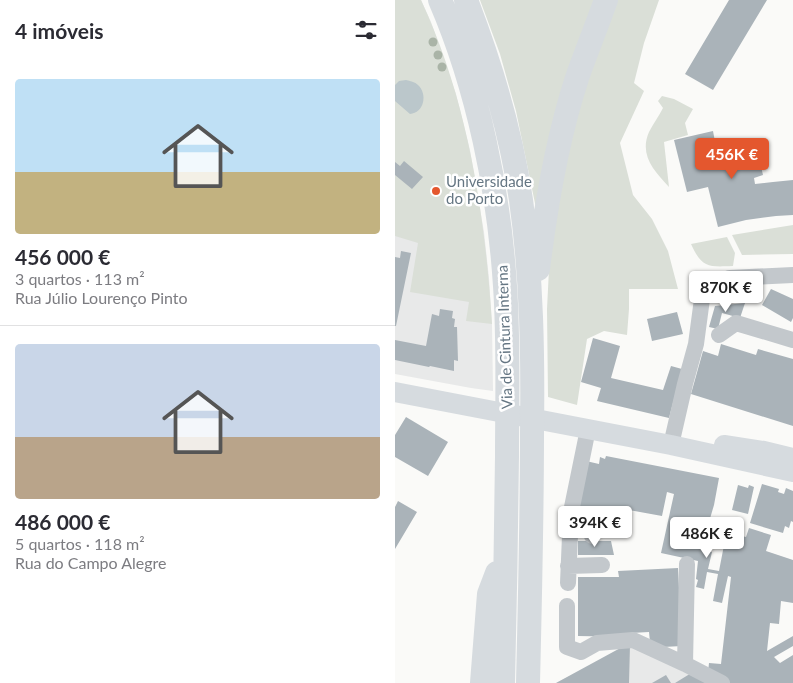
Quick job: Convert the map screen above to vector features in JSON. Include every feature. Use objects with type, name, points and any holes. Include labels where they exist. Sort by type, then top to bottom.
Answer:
[{"type":"highway","name":"Via de Cintura Interna","points":[[440,0],[457,44],[476,106],[492,178],[505,288],[507,452],[503,683]]},
{"type":"highway","name":"Via de Cintura Interna","points":[[466,0],[490,66],[511,149],[521,200],[529,278],[533,376],[528,683]]},
{"type":"highway","points":[[532,321],[542,239],[554,166],[578,76],[606,0]]},
{"type":"highway","points":[[482,683],[489,594],[506,550]]},
{"type":"main road","points":[[395,392],[588,429],[793,472]]},
{"type":"main road","points":[[671,446],[685,443],[726,446],[764,451],[793,458]]},
{"type":"street","points":[[671,446],[696,344],[701,299],[717,282],[730,278],[793,275]]},
{"type":"street","points":[[719,335],[736,323],[793,340]]},
{"type":"street","points":[[568,583],[571,512],[588,429]]},
{"type":"street","points":[[571,512],[593,526],[592,536]]},
{"type":"street","points":[[685,664],[687,564]]},
{"type":"street","points":[[568,566],[602,565]]},
{"type":"street","points":[[567,606],[567,647],[581,652],[597,643],[633,640],[721,683]]},
{"type":"shaded area","name":"Universidade do Porto","points":[[395,0],[421,0],[431,22],[456,94],[470,150],[484,232],[492,324],[493,391],[395,374]]},
{"type":"shaded area","name":"Universidade do Porto","points":[[395,0],[421,0],[451,78],[462,118],[479,200],[485,241],[492,324],[466,321],[469,302],[410,292],[418,243],[395,236]]},
{"type":"shaded area","points":[[480,0],[597,0],[537,213],[516,111],[500,54]]},
{"type":"shaded area","points":[[616,0],[659,0],[644,43],[634,83],[644,91],[620,143],[633,195],[652,219],[668,251],[678,289],[629,289],[627,335],[604,331],[587,339],[577,405],[548,397],[547,309],[551,229],[583,86]]},
{"type":"shaded area","points":[[406,80],[418,85],[424,98],[419,110],[410,114],[395,101],[395,85],[399,81]]},
{"type":"shaded area","points":[[662,96],[674,99],[693,109],[685,123],[688,135],[664,142],[669,187],[653,169],[646,148],[649,132],[663,108],[658,101]]},
{"type":"shaded area","points":[[793,225],[793,254],[742,255],[732,235]]},
{"type":"shaded area","points":[[727,237],[735,253],[733,266],[712,266],[703,262],[691,244]]},
{"type":"shaded area","points":[[630,645],[713,683],[556,683]]},
{"type":"building","points":[[729,0],[767,0],[713,90],[685,74]]},
{"type":"building","points":[[713,131],[716,147],[745,140],[750,160],[759,158],[763,175],[754,178],[755,184],[793,180],[793,215],[746,220],[718,227],[708,187],[687,192],[674,140]]},
{"type":"building","points":[[404,161],[423,177],[412,189],[395,175],[395,162],[400,166]]},
{"type":"building","points":[[401,251],[411,253],[395,326],[395,257],[400,258]]},
{"type":"building","points":[[771,289],[793,299],[793,318],[791,322],[762,305]]},
{"type":"building","points":[[745,303],[740,318],[722,313],[718,329],[709,327],[715,306]]},
{"type":"building","points":[[440,309],[453,311],[454,327],[457,327],[458,361],[454,360],[454,371],[395,360],[395,340],[426,346],[432,314],[439,316]]},
{"type":"building","points":[[677,312],[683,334],[652,341],[647,319]]},
{"type":"building","points":[[593,338],[620,346],[611,378],[663,390],[671,366],[682,369],[669,418],[597,401],[601,388],[581,382]]},
{"type":"building","points":[[721,344],[756,355],[758,349],[793,359],[793,426],[691,394],[703,351],[718,356]]},
{"type":"building","points":[[406,417],[448,442],[428,476],[395,457],[395,435]]},
{"type":"building","points":[[606,456],[719,478],[714,505],[701,549],[712,552],[708,569],[719,571],[725,540],[740,542],[742,536],[746,537],[749,528],[771,535],[766,551],[793,560],[793,603],[781,601],[779,624],[770,623],[767,651],[793,636],[793,646],[774,657],[780,663],[793,655],[793,683],[730,683],[708,672],[709,663],[721,664],[731,577],[728,576],[722,603],[713,601],[718,574],[707,572],[704,589],[696,587],[698,561],[661,553],[674,494],[667,492],[662,516],[618,508],[617,514],[577,506],[586,461],[599,464],[600,457],[605,459]]},
{"type":"building","points":[[762,484],[779,489],[778,492],[784,494],[786,488],[793,491],[793,522],[791,521],[789,528],[785,526],[783,533],[750,523]]},
{"type":"building","points":[[738,485],[748,488],[749,485],[754,487],[748,514],[732,510]]},
{"type":"building","points":[[398,501],[417,512],[395,549],[395,507]]},
{"type":"building","points":[[578,541],[611,541],[614,555],[578,555]]},
{"type":"building","points":[[678,568],[682,646],[663,647],[650,642],[649,632],[631,633],[632,637],[578,636],[578,577],[619,577],[618,571]]},
{"type":"building","points":[[630,645],[629,683],[556,683],[624,646]]},
{"type":"building","points":[[693,672],[713,683],[675,683]]},
{"type":"building","points":[[666,675],[671,683],[652,683]]},
{"type":"place","name":"Universidade do Porto","points":[[436,191]]}]
